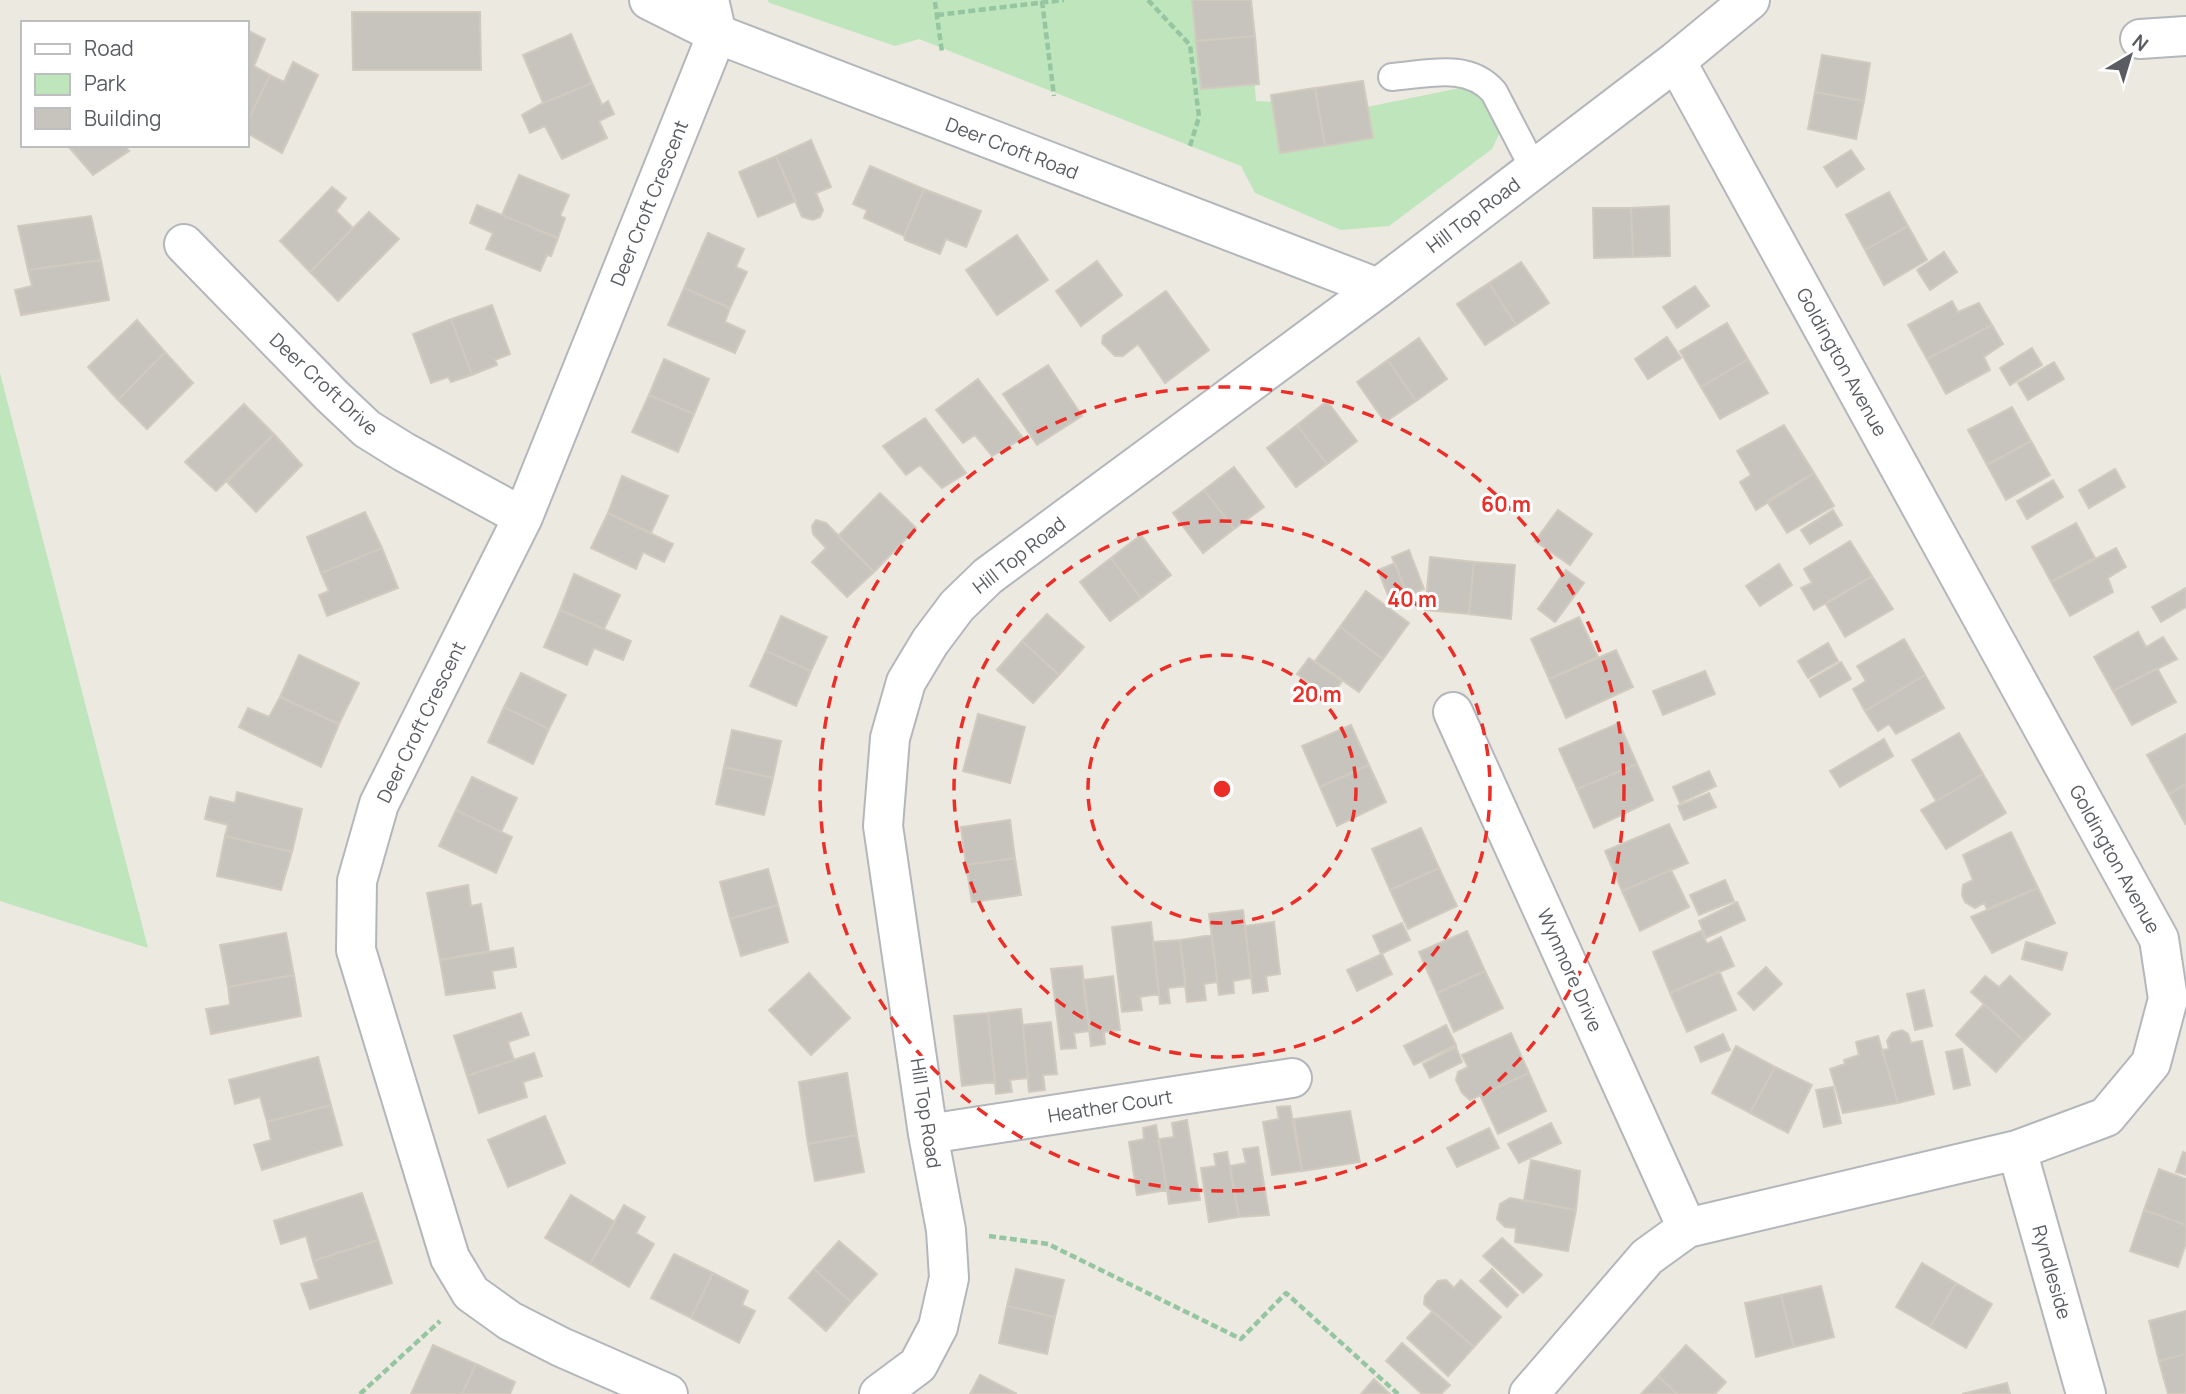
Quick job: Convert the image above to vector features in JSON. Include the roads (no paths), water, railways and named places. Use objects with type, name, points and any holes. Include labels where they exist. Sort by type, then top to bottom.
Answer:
[{"type":"street","name":"Deer Croft Road","points":[[649,0],[713,17],[1378,288]]},
{"type":"street","name":"Hill Top Road","points":[[879,1394],[918,1365],[938,1327],[949,1278],[946,1230],[928,1134],[883,827],[890,738],[906,682],[930,642],[950,615],[988,576],[1378,288],[1676,61],[1750,0]]},
{"type":"street","name":"Deer Croft Crescent","points":[[668,1394],[561,1347],[510,1321],[471,1293],[450,1258],[356,950],[357,881],[379,804],[523,517],[713,17]]},
{"type":"street","points":[[2140,39],[2186,36]]},
{"type":"street","name":"Goldington Avenue","points":[[1529,1394],[1647,1257],[1687,1228],[2017,1150],[2106,1117],[2151,1063],[2168,999],[2159,939],[1676,61]]},
{"type":"street","name":"Deer Croft Drive","points":[[184,244],[367,429],[523,517]]},
{"type":"street","name":"Wynmore Drive","points":[[1453,712],[1687,1228]]},
{"type":"street","name":"Heather Court","points":[[928,1134],[1061,1124],[1177,1085],[1292,1078]]},
{"type":"street","name":"Ryndleside","points":[[2017,1150],[2086,1394]]},
{"type":"lane","points":[[1392,77],[1451,72],[1474,75],[1494,92],[1534,169]]}]
